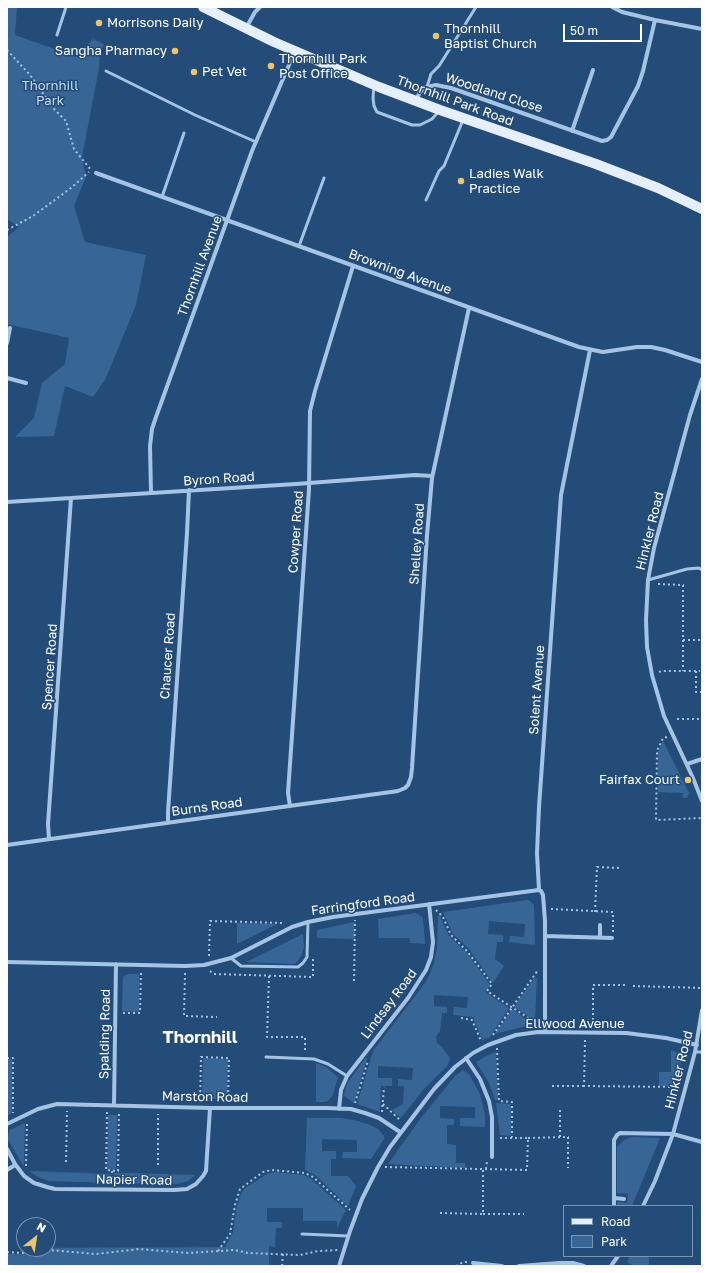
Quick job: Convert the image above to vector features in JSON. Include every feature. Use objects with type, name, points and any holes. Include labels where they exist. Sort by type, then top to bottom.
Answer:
[{"type":"main road","name":"Thornhill Park Road","points":[[203,7],[295,51],[374,85],[440,110],[596,164],[658,188],[702,209]]},
{"type":"street","points":[[246,28],[255,12],[260,7]]},
{"type":"street","points":[[612,7],[622,12],[702,29]]},
{"type":"street","name":"Woodland Close","points":[[416,101],[420,92],[427,87],[436,85],[450,88],[602,141],[607,140],[611,137],[638,86],[655,20]]},
{"type":"street","name":"Thornhill Avenue","points":[[152,493],[150,446],[152,429],[256,142],[295,51]]},
{"type":"street","points":[[572,131],[593,70]]},
{"type":"street","name":"Browning Avenue","points":[[96,173],[566,343],[603,352],[637,347],[651,347],[702,362]]},
{"type":"street","name":"Cowper Road","points":[[290,806],[288,794],[309,483],[309,424],[312,402],[353,266]]},
{"type":"street","name":"Shelley Road","points":[[408,785],[412,768],[432,476],[469,308]]},
{"type":"street","points":[[7,343],[10,328]]},
{"type":"street","name":"Solent Avenue","points":[[545,1032],[544,909],[543,895],[539,890],[537,839],[561,495],[590,350]]},
{"type":"street","points":[[7,378],[26,383]]},
{"type":"street","name":"Hinkler Road","points":[[702,379],[690,415],[654,548],[648,580],[646,620],[647,647],[652,675],[664,716],[702,798]]},
{"type":"street","name":"Byron Road","points":[[7,502],[415,475],[432,476]]},
{"type":"street","name":"Chaucer Road","points":[[168,822],[189,490]]},
{"type":"street","name":"Spencer Road","points":[[49,839],[48,824],[71,498]]},
{"type":"street","points":[[687,764],[702,759]]},
{"type":"street","name":"Burns Road","points":[[7,845],[398,791],[408,785]]},
{"type":"street","name":"Farringford Road","points":[[7,962],[185,966],[209,964],[231,958],[292,927],[308,922],[355,914],[539,890]]},
{"type":"street","name":"Lindsay Road","points":[[339,1109],[340,1090],[347,1076],[408,998],[426,970],[431,957],[433,942],[429,904]]},
{"type":"street","points":[[600,925],[600,938]]},
{"type":"street","points":[[545,936],[612,938]]},
{"type":"street","name":"Spalding Road","points":[[114,1105],[116,964]]},
{"type":"street","name":"Hinkler Road","points":[[643,1205],[655,1181],[673,1134],[697,1045],[702,1010]]},
{"type":"street","name":"Ellwood Avenue","points":[[339,1266],[356,1215],[378,1167],[400,1132],[443,1079],[466,1058],[497,1041],[524,1033],[585,1032],[644,1035],[697,1045]]},
{"type":"street","points":[[466,1058],[480,1079],[487,1094],[492,1117],[492,1157]]},
{"type":"street","name":"Marston Road","points":[[7,1124],[44,1106],[67,1104],[210,1108],[339,1109],[365,1113],[382,1120],[400,1132]]},
{"type":"street","name":"Napier Road","points":[[7,1149],[15,1164],[26,1177],[41,1186],[55,1189],[181,1190],[196,1184],[203,1176],[207,1166],[210,1108]]},
{"type":"street","points":[[614,1205],[614,1140],[617,1135],[620,1133],[673,1134],[702,1142]]},
{"type":"street","points":[[7,1170],[15,1164]]},
{"type":"street","points":[[614,1198],[624,1198]]},
{"type":"street","points":[[611,1266],[617,1257]]},
{"type":"street","points":[[473,1263],[502,1266]]},
{"type":"street","points":[[519,1266],[560,1263],[573,1263],[584,1266]]},
{"type":"lane","points":[[57,35],[66,7]]},
{"type":"lane","points":[[427,87],[431,74],[439,66],[476,7]]},
{"type":"lane","points":[[106,71],[194,115],[256,142]]},
{"type":"lane","points":[[374,85],[374,106],[377,112],[384,115],[412,125],[420,125],[432,120],[440,110]]},
{"type":"lane","points":[[426,200],[439,171],[444,166],[464,118]]},
{"type":"lane","points":[[162,197],[184,133]]},
{"type":"lane","points":[[299,246],[324,178]]},
{"type":"lane","points":[[648,580],[688,569],[699,568],[702,570]]},
{"type":"lane","points":[[231,958],[241,966],[298,968],[307,957],[308,922]]},
{"type":"lane","points":[[695,1052],[702,1052]]},
{"type":"lane","points":[[266,1057],[314,1059],[323,1062],[347,1076]]},
{"type":"lane","points":[[302,1234],[348,1236]]},
{"type":"path","points":[[7,50],[30,75],[54,109],[66,121],[74,149],[91,170],[96,173]]},
{"type":"path","points":[[7,230],[33,216],[65,193],[91,170]]},
{"type":"path","points":[[648,580],[658,584],[682,585],[683,671]]},
{"type":"path","points":[[683,640],[702,640]]},
{"type":"path","points":[[652,675],[662,671],[700,671]]},
{"type":"path","points":[[696,671],[696,692],[702,692]]},
{"type":"path","points":[[677,719],[702,719]]},
{"type":"path","points":[[673,734],[662,738],[657,751],[656,820],[702,818]]},
{"type":"path","points":[[595,912],[597,867],[620,868]]},
{"type":"path","points":[[429,904],[441,914],[451,935],[467,951],[492,984],[487,991],[534,1022],[545,1032]]},
{"type":"path","points":[[544,909],[613,912],[612,938]]},
{"type":"path","points":[[354,981],[356,937],[355,914]]},
{"type":"path","points":[[209,964],[210,921],[284,922],[292,927]]},
{"type":"path","points":[[484,1047],[545,960]]},
{"type":"path","points":[[115,1013],[140,1013],[141,964]]},
{"type":"path","points":[[185,966],[184,1016],[218,1017]]},
{"type":"path","points":[[269,976],[267,1037],[305,1037],[305,1058]]},
{"type":"path","points":[[593,1033],[593,985],[628,985]]},
{"type":"path","points":[[633,986],[702,988]]},
{"type":"path","points":[[461,1018],[472,1020],[484,1047]]},
{"type":"path","points":[[584,1086],[585,1032]]},
{"type":"path","points":[[497,1041],[499,1101],[512,1102],[512,1138]]},
{"type":"path","points":[[353,1110],[371,1051],[370,1046]]},
{"type":"path","points":[[200,1107],[201,1057],[229,1058],[228,1108]]},
{"type":"path","points":[[7,1058],[13,1058],[13,1120]]},
{"type":"path","points":[[552,1086],[686,1088]]},
{"type":"path","points":[[382,1120],[384,1087]]},
{"type":"path","points":[[66,1162],[67,1104]]},
{"type":"path","points":[[382,1104],[406,1125]]},
{"type":"path","points":[[107,1105],[106,1170],[112,1171],[118,1171],[119,1105]]},
{"type":"path","points":[[158,1106],[158,1165]]},
{"type":"path","points":[[560,1107],[560,1137]]},
{"type":"path","points":[[26,1177],[27,1114]]},
{"type":"path","points":[[492,1138],[568,1137],[568,1168]]},
{"type":"path","points":[[378,1167],[527,1170],[528,1138]]},
{"type":"path","points":[[483,1169],[483,1214]]},
{"type":"path","points":[[218,1251],[230,1234],[235,1205],[240,1189],[263,1172],[272,1170],[305,1173],[313,1177],[356,1215]]},
{"type":"path","points":[[112,1171],[112,1189]]},
{"type":"path","points":[[440,1213],[524,1214]]},
{"type":"path","points":[[7,1252],[21,1253],[49,1250],[96,1254],[139,1249],[188,1253],[235,1250],[248,1253],[300,1255],[330,1250],[344,1251]]},
{"type":"path","points":[[282,1266],[283,1254]]},
{"type":"path","points":[[456,1266],[463,1262],[473,1263]]},
{"type":"green space","name":"Thornhill Park","points":[[7,7],[17,7],[15,35],[77,57],[93,39],[104,44],[100,55],[99,68],[82,157],[86,177],[74,206],[85,242],[146,255],[136,305],[105,380],[93,397],[65,386],[54,436],[15,437],[34,418],[42,383],[65,364],[69,338],[7,324],[7,237],[19,227],[7,219]]},
{"type":"green space","points":[[663,741],[689,793],[687,798],[683,798],[683,793],[658,792],[658,752]]},
{"type":"green space","points":[[527,900],[534,905],[535,945],[509,942],[510,936],[524,937],[525,924],[489,921],[488,934],[503,935],[503,942],[497,942],[495,959],[504,966],[493,983],[469,949],[453,934],[443,912]]},
{"type":"green space","points":[[415,913],[423,918],[425,944],[410,943],[410,938],[379,938],[378,919]]},
{"type":"green space","points":[[438,916],[440,916],[449,936],[467,953],[490,985],[485,992],[509,1008],[490,1037],[482,1040],[473,1017],[453,1015],[454,1007],[467,1008],[468,997],[434,995],[434,1006],[447,1007],[447,1013],[442,1013],[440,1032],[436,1037],[437,1043],[450,1058],[448,1065],[423,1090],[401,1118],[392,1110],[403,1104],[404,1086],[398,1086],[398,1079],[412,1080],[413,1068],[378,1066],[378,1078],[392,1078],[392,1086],[381,1086],[380,1112],[357,1104],[373,1051],[428,978],[434,963],[437,947]]},
{"type":"green space","points":[[354,922],[355,939],[317,938],[317,930]]},
{"type":"green space","points":[[237,923],[277,924],[237,944]]},
{"type":"green space","points":[[303,934],[304,947],[302,954],[294,964],[246,962]]},
{"type":"green space","points":[[128,974],[139,974],[139,1012],[122,1011],[123,977]]},
{"type":"green space","points":[[534,978],[537,978],[535,1020],[514,1007]]},
{"type":"green space","points":[[512,1009],[533,1024],[495,1034]]},
{"type":"green space","points":[[671,1050],[681,1055],[682,1059],[675,1086],[659,1086],[659,1072],[671,1072]]},
{"type":"green space","points":[[496,1052],[498,1100],[495,1100],[489,1083],[476,1062]]},
{"type":"green space","points":[[366,1057],[367,1059],[354,1103],[344,1096],[345,1090],[348,1082]]},
{"type":"green space","points":[[203,1058],[228,1059],[227,1099],[202,1099]]},
{"type":"green space","points":[[7,1059],[12,1059],[12,1113],[7,1116]]},
{"type":"green space","points":[[316,1063],[326,1067],[338,1077],[333,1095],[328,1101],[325,1102],[316,1102]]},
{"type":"green space","points":[[463,1070],[469,1074],[480,1094],[485,1115],[485,1127],[460,1126],[460,1118],[475,1118],[475,1107],[440,1106],[440,1118],[454,1119],[454,1125],[447,1125],[447,1144],[456,1145],[456,1163],[465,1163],[465,1168],[388,1164],[421,1118],[455,1076]]},
{"type":"green space","points":[[496,1103],[511,1104],[511,1136],[500,1135]]},
{"type":"green space","points":[[108,1115],[117,1115],[116,1169],[107,1169]]},
{"type":"green space","points":[[307,1118],[340,1118],[354,1120],[378,1129],[384,1136],[384,1139],[371,1159],[342,1158],[343,1152],[357,1152],[357,1140],[322,1139],[322,1151],[336,1151],[336,1159],[331,1159],[331,1176],[348,1176],[356,1186],[348,1206],[315,1175],[305,1170]]},
{"type":"green space","points":[[25,1123],[24,1167],[7,1138],[10,1130]]},
{"type":"green space","points":[[632,1137],[660,1138],[632,1205],[617,1205],[617,1202],[627,1203],[628,1194],[617,1193],[617,1147],[624,1140]]},
{"type":"green space","points":[[29,1171],[111,1174],[111,1183],[49,1181],[38,1177]]},
{"type":"green space","points":[[275,1172],[304,1175],[310,1178],[346,1210],[337,1228],[337,1221],[303,1221],[303,1208],[267,1208],[267,1222],[282,1222],[282,1228],[276,1228],[275,1247],[269,1246],[269,1266],[7,1266],[7,1254],[16,1254],[16,1257],[56,1257],[56,1248],[225,1247],[233,1232],[237,1205],[241,1194],[245,1188],[267,1174]]},
{"type":"green space","points":[[114,1173],[195,1175],[188,1181],[177,1184],[114,1183]]},
{"type":"green space","points":[[630,1257],[649,1257],[649,1266],[633,1266],[627,1262]]},
{"type":"place","name":"Morrisons Daily","points":[[99,23]]},
{"type":"place","name":"Thornhill Baptist Church","points":[[436,36]]},
{"type":"place","name":"Sangha Pharmacy","points":[[175,51]]},
{"type":"place","name":"Thornhill Park Post Office","points":[[271,66]]},
{"type":"place","name":"Pet Vet","points":[[194,72]]},
{"type":"place","name":"Ladies Walk Practice","points":[[461,181]]},
{"type":"place","name":"Fairfax Court","points":[[688,780]]},
{"type":"district","name":"Thornhill","points":[[200,1038]]}]
